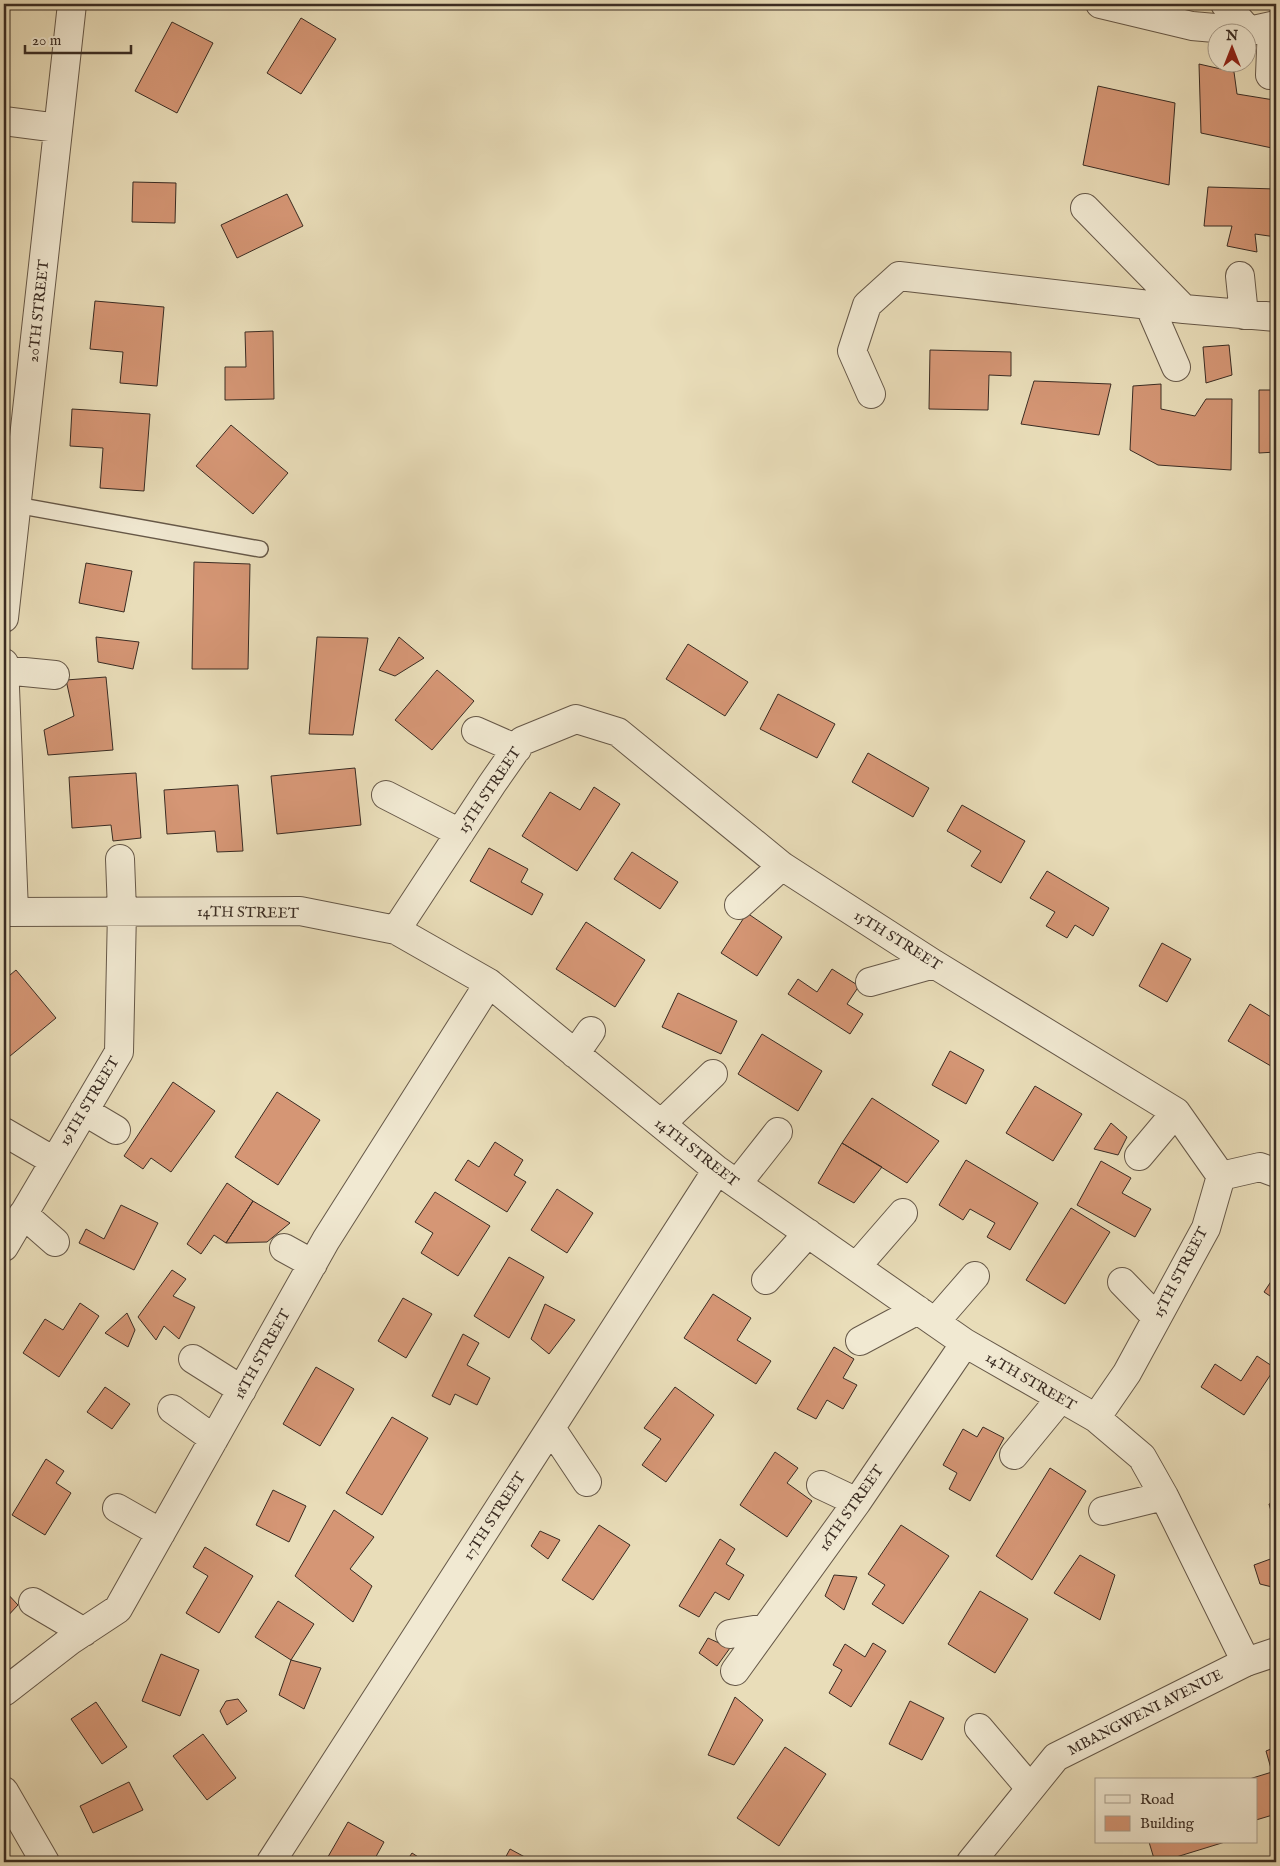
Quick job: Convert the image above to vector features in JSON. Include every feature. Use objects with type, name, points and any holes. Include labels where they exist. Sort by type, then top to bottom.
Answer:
[{"type":"street","name":"20TH STREET","points":[[4,618],[72,4]]},
{"type":"street","points":[[1100,4],[1192,26],[1266,28]]},
{"type":"street","points":[[1225,4],[1266,28]]},
{"type":"street","points":[[1266,28],[1270,75]]},
{"type":"street","points":[[4,121],[58,128]]},
{"type":"street","points":[[1085,208],[1184,309]]},
{"type":"street","points":[[871,394],[852,351],[867,305],[900,276],[1184,309],[1276,317]]},
{"type":"street","points":[[1240,276],[1244,315]]},
{"type":"street","points":[[1149,305],[1176,367]]},
{"type":"street","points":[[4,663],[9,911]]},
{"type":"street","points":[[4,670],[55,675]]},
{"type":"street","name":"15TH STREET","points":[[396,930],[522,741],[576,719],[618,732],[782,866],[934,964],[1176,1112],[1221,1176],[1206,1228],[1127,1372],[1096,1418]]},
{"type":"street","points":[[476,731],[517,749]]},
{"type":"street","points":[[386,795],[460,833]]},
{"type":"street","name":"19TH STREET","points":[[4,1247],[119,1052],[122,911],[120,859]]},
{"type":"street","points":[[739,905],[782,866]]},
{"type":"street","name":"14TH STREET","points":[[9,911],[300,911],[396,930],[489,983],[727,1177],[964,1343],[1096,1418],[1142,1457],[1164,1496],[1246,1662]]},
{"type":"street","points":[[870,982],[934,964]]},
{"type":"street","name":"18TH STREET","points":[[4,1692],[118,1609],[312,1264],[489,983]]},
{"type":"street","points":[[575,1054],[591,1031]]},
{"type":"street","points":[[661,1124],[713,1074]]},
{"type":"street","points":[[84,1111],[116,1130]]},
{"type":"street","points":[[1139,1156],[1176,1112]]},
{"type":"street","points":[[4,1132],[54,1161]]},
{"type":"street","name":"17TH STREET","points":[[272,1862],[551,1428],[727,1177],[778,1132]]},
{"type":"street","points":[[1221,1176],[1260,1167],[1276,1172]]},
{"type":"street","points":[[856,1268],[903,1213]]},
{"type":"street","points":[[23,1214],[55,1242]]},
{"type":"street","points":[[766,1280],[808,1233]]},
{"type":"street","points":[[284,1248],[312,1264]]},
{"type":"street","points":[[860,1341],[926,1316],[975,1276]]},
{"type":"street","points":[[1122,1282],[1156,1317]]},
{"type":"street","name":"16TH STREET","points":[[735,1671],[857,1502],[964,1343]]},
{"type":"street","points":[[193,1359],[242,1390]]},
{"type":"street","points":[[1014,1455],[1060,1399]]},
{"type":"street","points":[[172,1409],[214,1440]]},
{"type":"street","points":[[551,1428],[587,1482]]},
{"type":"street","points":[[821,1485],[857,1502]]},
{"type":"street","points":[[1103,1511],[1164,1496]]},
{"type":"street","points":[[117,1508],[161,1533]]},
{"type":"street","points":[[33,1602],[84,1632]]},
{"type":"street","points":[[730,1634],[766,1628]]},
{"type":"street","name":"MBANGWENI AVENUE","points":[[971,1862],[1056,1757],[1246,1662],[1276,1652]]},
{"type":"street","points":[[979,1728],[1030,1788]]},
{"type":"street","points":[[4,1791],[45,1862]]},
{"type":"lane","points":[[16,505],[260,549]]},
{"type":"building","points":[[301,18],[336,39],[301,94],[267,73]]},
{"type":"building","points":[[172,22],[213,43],[177,113],[135,91]]},
{"type":"building","points":[[1199,64],[1208,66],[1208,72],[1234,72],[1237,94],[1274,100],[1272,148],[1201,133]]},
{"type":"building","points":[[1098,86],[1175,103],[1169,185],[1083,165]]},
{"type":"building","points":[[133,182],[176,183],[175,223],[132,222]]},
{"type":"building","points":[[1208,187],[1276,189],[1276,237],[1255,234],[1257,252],[1227,246],[1232,226],[1204,226]]},
{"type":"building","points":[[287,194],[303,226],[237,258],[221,225]]},
{"type":"building","points":[[95,301],[164,307],[157,386],[120,383],[123,352],[90,349]]},
{"type":"building","points":[[273,331],[274,399],[225,400],[225,367],[246,367],[245,332]]},
{"type":"building","points":[[1229,345],[1232,375],[1206,383],[1203,347]]},
{"type":"building","points":[[930,350],[1011,352],[1011,376],[989,375],[988,410],[929,409]]},
{"type":"building","points":[[1034,381],[1111,384],[1099,435],[1021,424]]},
{"type":"building","points":[[1161,384],[1161,409],[1195,416],[1206,399],[1232,399],[1231,470],[1158,465],[1130,450],[1133,386]]},
{"type":"building","points":[[1259,390],[1276,390],[1276,452],[1259,453]]},
{"type":"building","points":[[72,409],[150,414],[144,491],[100,488],[103,448],[70,446]]},
{"type":"building","points":[[231,425],[288,473],[253,514],[196,466]]},
{"type":"building","points":[[194,562],[250,564],[248,669],[192,669]]},
{"type":"building","points":[[86,563],[132,571],[124,612],[79,603]]},
{"type":"building","points":[[96,637],[139,642],[133,669],[98,662]]},
{"type":"building","points":[[317,637],[368,638],[353,735],[309,734]]},
{"type":"building","points":[[399,637],[424,658],[395,676],[379,670]]},
{"type":"building","points":[[688,644],[748,682],[725,716],[666,679]]},
{"type":"building","points":[[437,670],[474,701],[432,750],[395,720]]},
{"type":"building","points":[[106,677],[113,750],[48,755],[44,730],[74,716],[66,680]]},
{"type":"building","points":[[778,694],[835,724],[817,758],[760,729]]},
{"type":"building","points":[[868,753],[929,788],[913,817],[852,782]]},
{"type":"building","points":[[355,768],[361,825],[277,834],[271,776]]},
{"type":"building","points":[[136,773],[141,838],[113,841],[111,825],[72,828],[69,777]]},
{"type":"building","points":[[238,785],[243,851],[217,852],[215,831],[167,834],[164,790]]},
{"type":"building","points":[[594,787],[620,804],[577,871],[522,836],[550,792],[580,810]]},
{"type":"building","points":[[962,805],[1025,841],[1001,883],[971,866],[981,851],[947,831]]},
{"type":"building","points":[[489,848],[528,869],[521,882],[543,894],[532,915],[470,881]]},
{"type":"building","points":[[632,852],[678,882],[660,909],[614,879]]},
{"type":"building","points":[[1047,871],[1109,908],[1093,936],[1075,925],[1067,938],[1046,926],[1055,912],[1030,898]]},
{"type":"building","points":[[747,913],[782,937],[757,976],[721,953]]},
{"type":"building","points":[[586,922],[645,960],[615,1007],[556,969]]},
{"type":"building","points":[[1162,943],[1191,959],[1167,1002],[1139,986]]},
{"type":"building","points":[[832,969],[859,986],[847,1004],[863,1014],[850,1034],[788,994],[798,979],[817,992]]},
{"type":"building","points":[[16,970],[56,1018],[4,1061],[4,1011],[8,1007],[4,1002],[4,980]]},
{"type":"building","points":[[678,993],[737,1021],[721,1054],[662,1027]]},
{"type":"building","points":[[1250,1004],[1276,1020],[1276,1069],[1228,1041]]},
{"type":"building","points":[[762,1034],[822,1071],[798,1111],[738,1074]]},
{"type":"building","points":[[950,1051],[984,1070],[966,1104],[932,1085]]},
{"type":"building","points":[[173,1082],[215,1111],[171,1172],[151,1158],[143,1169],[124,1156]]},
{"type":"building","points":[[1035,1086],[1082,1114],[1053,1161],[1006,1133]]},
{"type":"building","points":[[277,1092],[320,1120],[278,1185],[235,1157]]},
{"type":"building","points":[[872,1098],[939,1141],[907,1183],[842,1143]]},
{"type":"building","points":[[1111,1123],[1127,1137],[1118,1155],[1094,1149]]},
{"type":"building","points":[[495,1142],[523,1160],[514,1175],[526,1182],[507,1212],[455,1180],[468,1160],[479,1167]]},
{"type":"building","points":[[842,1143],[882,1167],[854,1203],[818,1183]]},
{"type":"building","points":[[966,1160],[1038,1203],[1010,1250],[987,1237],[995,1223],[970,1209],[963,1220],[939,1205]]},
{"type":"building","points":[[1101,1161],[1131,1178],[1122,1193],[1151,1209],[1135,1237],[1077,1205]]},
{"type":"building","points":[[227,1183],[253,1201],[226,1243],[214,1235],[201,1254],[187,1244]]},
{"type":"building","points":[[557,1189],[593,1213],[567,1253],[531,1230]]},
{"type":"building","points":[[435,1192],[490,1226],[458,1276],[421,1253],[433,1233],[415,1222]]},
{"type":"building","points":[[253,1201],[290,1223],[267,1242],[226,1243]]},
{"type":"building","points":[[121,1205],[158,1223],[134,1270],[79,1243],[86,1229],[104,1239]]},
{"type":"building","points":[[1071,1208],[1110,1232],[1065,1304],[1026,1280]]},
{"type":"building","points":[[509,1257],[544,1277],[509,1338],[474,1316]]},
{"type":"building","points":[[172,1270],[186,1279],[173,1296],[195,1307],[179,1339],[164,1326],[156,1340],[138,1317]]},
{"type":"building","points":[[1276,1274],[1276,1300],[1264,1292]]},
{"type":"building","points":[[713,1294],[751,1318],[737,1340],[771,1361],[756,1384],[684,1338]]},
{"type":"building","points":[[403,1298],[432,1314],[406,1358],[378,1341]]},
{"type":"building","points":[[80,1303],[99,1316],[59,1377],[23,1353],[45,1319],[63,1330]]},
{"type":"building","points":[[545,1304],[575,1320],[549,1354],[531,1339]]},
{"type":"building","points":[[127,1313],[135,1330],[128,1347],[105,1333]]},
{"type":"building","points":[[463,1334],[479,1343],[467,1365],[490,1378],[477,1405],[455,1394],[450,1405],[432,1396]]},
{"type":"building","points":[[834,1347],[854,1359],[843,1378],[857,1385],[843,1409],[827,1400],[816,1419],[797,1409]]},
{"type":"building","points":[[1257,1356],[1275,1368],[1244,1415],[1201,1387],[1215,1364],[1241,1381]]},
{"type":"building","points":[[316,1367],[354,1389],[320,1446],[283,1424]]},
{"type":"building","points":[[105,1387],[130,1404],[112,1429],[87,1412]]},
{"type":"building","points":[[675,1387],[714,1415],[666,1482],[642,1465],[661,1439],[644,1428]]},
{"type":"building","points":[[392,1417],[428,1438],[382,1515],[346,1493]]},
{"type":"building","points":[[983,1427],[1004,1438],[970,1501],[949,1489],[957,1473],[943,1465],[963,1429],[977,1437]]},
{"type":"building","points":[[775,1452],[798,1468],[787,1483],[812,1501],[787,1537],[740,1505]]},
{"type":"building","points":[[46,1459],[64,1471],[56,1483],[71,1493],[45,1535],[12,1515]]},
{"type":"building","points":[[1050,1468],[1086,1491],[1032,1580],[996,1556]]},
{"type":"building","points":[[273,1490],[306,1506],[289,1542],[256,1525]]},
{"type":"building","points":[[1276,1502],[1276,1529],[1269,1504]]},
{"type":"building","points":[[334,1510],[374,1537],[350,1569],[372,1586],[353,1622],[295,1576]]},
{"type":"building","points":[[599,1525],[630,1545],[593,1600],[562,1580]]},
{"type":"building","points":[[901,1525],[949,1556],[903,1624],[872,1604],[885,1585],[868,1574]]},
{"type":"building","points":[[540,1531],[560,1540],[548,1559],[531,1546]]},
{"type":"building","points":[[720,1539],[735,1549],[726,1564],[744,1575],[729,1600],[715,1592],[699,1617],[679,1606]]},
{"type":"building","points":[[205,1547],[253,1576],[219,1633],[186,1613],[208,1576],[193,1567]]},
{"type":"building","points":[[1080,1555],[1115,1575],[1100,1620],[1054,1593]]},
{"type":"building","points":[[1276,1557],[1276,1588],[1260,1584],[1254,1565]]},
{"type":"building","points":[[834,1575],[857,1577],[844,1610],[825,1596]]},
{"type":"building","points":[[4,1590],[18,1605],[4,1620]]},
{"type":"building","points":[[980,1591],[1028,1619],[995,1673],[948,1644]]},
{"type":"building","points":[[278,1601],[314,1624],[291,1660],[255,1637]]},
{"type":"building","points":[[708,1638],[730,1648],[717,1666],[699,1653]]},
{"type":"building","points":[[873,1643],[886,1651],[851,1707],[829,1693],[842,1670],[833,1665],[845,1644],[865,1657]]},
{"type":"building","points":[[161,1654],[199,1670],[180,1716],[142,1701]]},
{"type":"building","points":[[291,1660],[321,1668],[304,1709],[279,1695]]},
{"type":"building","points":[[735,1697],[763,1720],[734,1765],[708,1755]]},
{"type":"building","points":[[238,1699],[247,1711],[227,1725],[220,1711],[226,1701]]},
{"type":"building","points":[[910,1701],[944,1718],[922,1760],[889,1744]]},
{"type":"building","points":[[96,1702],[127,1747],[102,1764],[71,1719]]},
{"type":"building","points":[[203,1734],[236,1778],[207,1800],[173,1756]]},
{"type":"building","points":[[785,1747],[826,1774],[779,1846],[737,1818]]},
{"type":"building","points":[[1276,1747],[1276,1814],[1258,1819],[1258,1778],[1252,1778],[1272,1772],[1266,1751]]},
{"type":"building","points":[[129,1782],[143,1810],[93,1833],[80,1806]]},
{"type":"building","points":[[348,1822],[384,1842],[373,1862],[362,1857],[359,1862],[325,1862]]},
{"type":"building","points":[[1150,1844],[1218,1844],[1160,1862],[1155,1862]]},
{"type":"building","points":[[510,1849],[534,1862],[503,1862]]},
{"type":"building","points":[[412,1853],[426,1862],[406,1862]]}]
